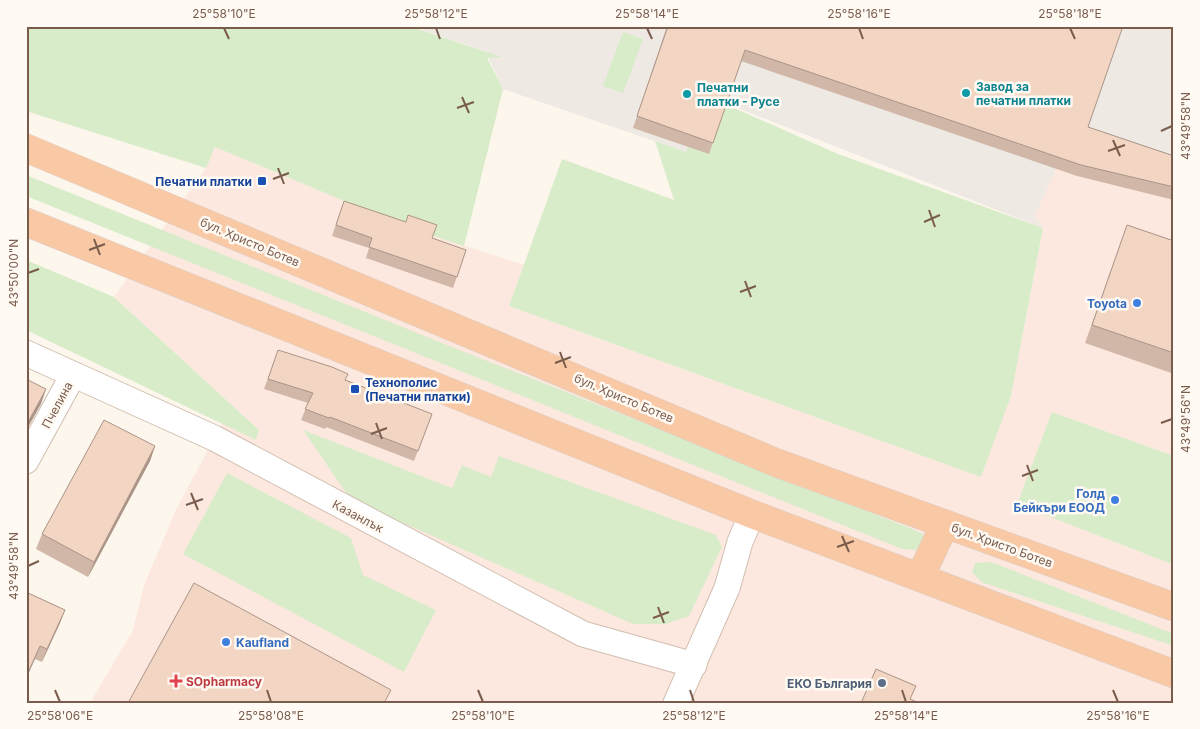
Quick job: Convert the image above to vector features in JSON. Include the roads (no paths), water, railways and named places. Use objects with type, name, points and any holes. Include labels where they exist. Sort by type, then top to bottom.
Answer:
[{"type":"highway","name":"бул. Христо Ботев","points":[[26,148],[777,462],[1174,607]]},
{"type":"highway","points":[[26,222],[752,514],[1174,674]]},
{"type":"highway","points":[[920,577],[945,524]]},
{"type":"street","name":"Казанлък","points":[[26,353],[214,438],[583,634],[694,665]]},
{"type":"street","name":"Пчелина","points":[[26,461],[73,374]]},
{"type":"street","points":[[676,703],[727,588],[740,542],[752,514]]},
{"type":"place","name":"Завод за печатни платки","points":[[966,93]]},
{"type":"place","name":"Печатни платки - Русе","points":[[687,94]]},
{"type":"place","name":"Печатни платки","points":[[262,181]]},
{"type":"place","name":"Toyota","points":[[1137,303]]},
{"type":"place","name":"Технополис (Печатни платки)","points":[[355,389]]},
{"type":"place","name":"Голд Бейкъри ЕООД","points":[[1115,500]]},
{"type":"place","name":"Kaufland","points":[[226,642]]},
{"type":"place","name":"SOpharmacy","points":[[176,681]]},
{"type":"place","name":"ЕКО България","points":[[882,683]]}]
